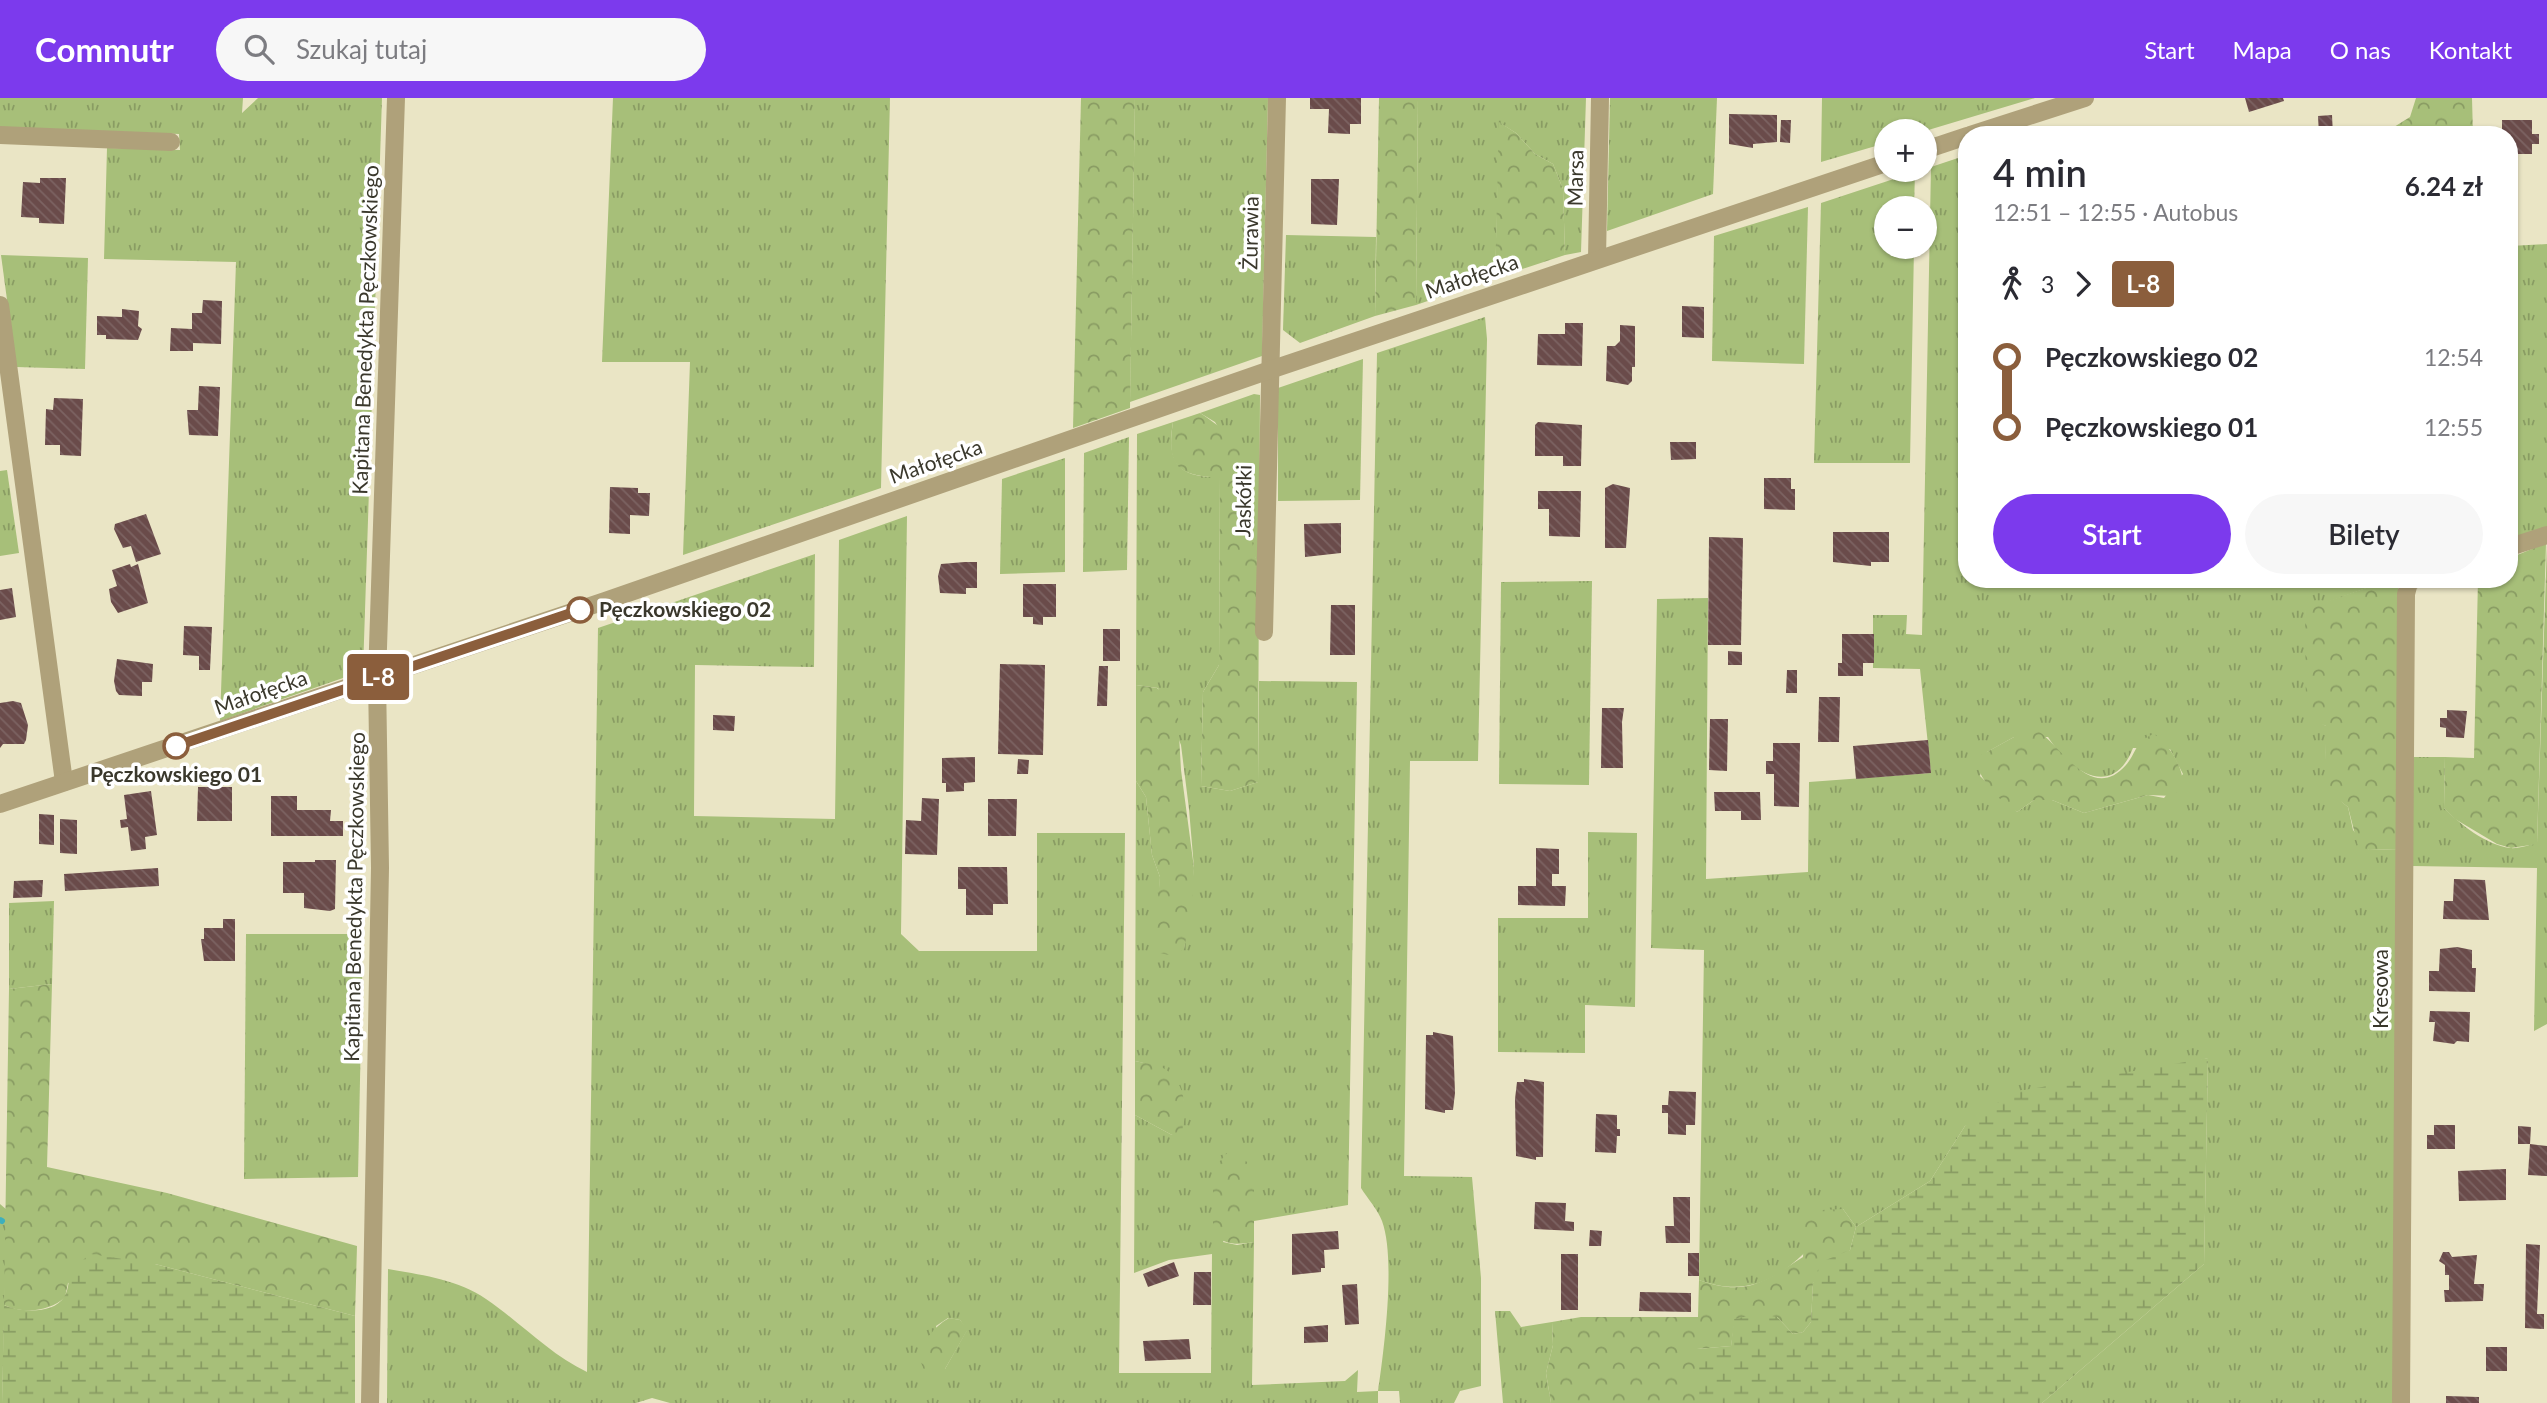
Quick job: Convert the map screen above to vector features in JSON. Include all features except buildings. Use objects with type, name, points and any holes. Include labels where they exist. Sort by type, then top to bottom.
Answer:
[{"type":"street","name":"Kapitana Benedykta Pęczkowskiego","points":[[370,1403],[380,868],[377,678],[396,98]]},
{"type":"street","name":"Żurawia","points":[[1270,370],[1277,98]]},
{"type":"street","name":"Marsa","points":[[1597,259],[1600,98]]},
{"type":"street","points":[[1997,126],[2085,98]]},
{"type":"street","points":[[0,135],[171,142]]},
{"type":"street","points":[[1937,146],[1958,139]]},
{"type":"street","name":"Małołęcka","points":[[0,804],[377,678],[1270,370],[1874,167]]},
{"type":"street","points":[[0,305],[64,782]]},
{"type":"street","name":"Jaskółki","points":[[1264,632],[1270,370]]},
{"type":"street","points":[[2518,544],[2547,535]]},
{"type":"street","name":"Kresowa","points":[[2401,1403],[2408,588]]},
{"type":"green space","points":[[0,98],[243,98],[242,113],[258,98],[382,98],[363,671],[220,721],[236,262],[104,259],[107,148],[180,150],[179,134],[0,127]]},
{"type":"green space","points":[[613,98],[890,98],[881,488],[683,555],[690,362],[602,362]]},
{"type":"green space","points":[[1081,98],[1135,98],[1130,408],[1073,428]]},
{"type":"green space","points":[[1135,98],[1268,98],[1262,356],[1130,402]]},
{"type":"green space","points":[[1379,98],[1418,98],[1416,305],[1375,316]]},
{"type":"green space","points":[[1418,98],[1586,98],[1581,252],[1565,255],[1563,189],[1553,164],[1535,154],[1516,133],[1500,123],[1495,278],[1416,305]]},
{"type":"green space","points":[[1610,98],[1717,98],[1713,194],[1607,231]]},
{"type":"green space","points":[[1822,98],[2035,98],[1937,127],[1937,119],[1874,119],[1874,147],[1821,162]]},
{"type":"green space","points":[[2416,98],[2472,98],[2473,126],[2396,126],[2410,117]]},
{"type":"green space","points":[[1499,122],[1516,133],[1535,154],[1553,164],[1563,189],[1565,255],[1495,278]]},
{"type":"green space","points":[[1958,158],[1958,588],[2367,588],[2305,610],[2319,722],[2326,726],[2329,781],[2339,799],[2348,807],[2353,830],[2369,850],[2399,849],[2397,1403],[2042,1403],[2204,1264],[2208,1058],[1965,1126],[1930,1181],[1856,1227],[1843,1209],[1813,1244],[1782,1272],[1745,1286],[1723,1286],[1699,1280],[1704,950],[1651,948],[1657,599],[1708,598],[1706,879],[1808,872],[1809,782],[1931,773],[1920,669],[1873,668],[1873,615],[1907,615],[1906,634],[1922,635],[1929,259],[1937,259],[1937,196],[1930,196],[1931,182],[1937,182],[1937,165]],"holes":[[[2014,737],[2048,737],[2068,761],[2091,775],[2103,777],[2114,773],[2124,764],[2133,748],[2170,749],[2183,774],[2164,798],[2148,795],[2084,813],[2052,800],[2034,800],[2017,812],[1980,776],[1987,752]]]},
{"type":"green space","points":[[1885,182],[1915,182],[1914,196],[1874,196],[1874,259],[1914,259],[1910,463],[1814,463],[1821,203]]},
{"type":"green space","points":[[1808,207],[1804,364],[1712,361],[1714,236]]},
{"type":"green space","points":[[1286,235],[1376,237],[1375,316],[1300,343],[1283,330]]},
{"type":"green space","points":[[2547,244],[2547,529],[2518,538],[2518,246]]},
{"type":"green space","points":[[1,255],[88,258],[85,369],[16,367]]},
{"type":"green space","points":[[1485,317],[1487,339],[1478,761],[1410,761],[1404,1176],[1472,1177],[1481,1278],[1481,1386],[1460,1391],[1454,1403],[1400,1403],[1399,1391],[1378,1391],[1387,1305],[1388,1258],[1382,1221],[1361,1188],[1377,353]]},
{"type":"green space","points":[[1363,359],[1360,500],[1278,501],[1278,388]]},
{"type":"green space","points":[[1254,394],[1260,395],[1259,567],[1251,546],[1250,481],[1215,422],[1200,413]]},
{"type":"green space","points":[[1200,413],[1223,430],[1237,448],[1245,465],[1252,543],[1259,567],[1258,782],[1230,791],[1201,786],[1203,692],[1219,665],[1220,478],[1185,471],[1178,466],[1171,450],[1173,422]]},
{"type":"green space","points":[[1173,422],[1172,448],[1178,466],[1194,475],[1220,477],[1219,665],[1203,692],[1201,786],[1230,791],[1258,782],[1259,681],[1357,682],[1348,1205],[1254,1221],[1254,1172],[1223,1242],[1237,1245],[1254,1242],[1252,1385],[1345,1381],[1358,1370],[1357,1392],[1378,1391],[1378,1403],[670,1403],[652,1398],[636,1403],[387,1403],[388,1269],[439,1279],[475,1292],[547,1347],[587,1372],[598,628],[815,554],[814,667],[695,665],[694,816],[835,819],[839,540],[907,516],[901,934],[919,951],[1037,951],[1037,833],[1125,833],[1119,1373],[1211,1373],[1212,1254],[1169,1260],[1134,1273],[1135,1115],[1172,1135],[1184,1102],[1176,1083],[1167,1072],[1135,1061],[1136,781],[1146,797],[1152,855],[1160,877],[1159,896],[1184,949],[1194,868],[1181,745],[1158,688],[1136,685],[1137,434]],"holes":[[[948,1318],[960,1320],[967,1330],[945,1369],[936,1326]]]},
{"type":"green space","points":[[1129,437],[1127,570],[1083,572],[1084,453]]},
{"type":"green space","points":[[1065,458],[1065,572],[1000,574],[1002,479]]},
{"type":"green space","points":[[7,470],[19,553],[0,556],[0,471]]},
{"type":"green space","points":[[2546,543],[2537,844],[2511,848],[2497,844],[2455,819],[2444,808],[2445,757],[2474,758],[2478,588],[2518,588],[2518,555]]},
{"type":"green space","points":[[2547,543],[2547,1024],[2534,1031],[2537,868],[2412,866],[2412,757],[2445,757],[2444,808],[2474,833],[2492,843],[2510,848],[2537,843]]},
{"type":"green space","points":[[1592,581],[1589,785],[1499,784],[1501,582]]},
{"type":"green space","points":[[2366,588],[2398,588],[2399,849],[2369,850],[2358,846],[2348,807],[2335,797],[2326,777],[2326,726],[2306,718],[2305,609]]},
{"type":"green space","points":[[1136,685],[1157,688],[1169,698],[1178,717],[1181,770],[1194,868],[1192,907],[1184,949],[1173,956],[1160,953],[1155,932],[1160,877],[1152,855],[1146,797],[1136,781]]},
{"type":"green space","points":[[2019,729],[2037,730],[2078,768],[2101,778],[2113,775],[2126,765],[2140,743],[2154,734],[2175,758],[2183,787],[2173,796],[2148,795],[2084,813],[2052,800],[2034,800],[2017,812],[1991,789],[1974,759],[2014,737]]},
{"type":"green space","points":[[1588,832],[1637,833],[1635,1007],[1585,1005],[1585,1053],[1498,1052],[1498,918],[1588,918]]},
{"type":"green space","points":[[54,901],[52,984],[9,989],[9,903]]},
{"type":"green space","points":[[246,934],[363,934],[358,1177],[244,1179]]},
{"type":"green space","points":[[52,984],[47,1167],[167,1193],[357,1246],[355,1316],[155,1264],[68,1283],[65,1297],[52,1306],[19,1310],[4,1305],[9,989]]},
{"type":"green space","points":[[2208,1058],[2204,1264],[2042,1403],[1697,1403],[1697,1349],[1731,1346],[1734,1319],[1759,1314],[1777,1317],[1793,1334],[1803,1332],[1811,1322],[1813,1283],[1821,1262],[1850,1250],[1856,1227],[1930,1181],[1965,1126],[2013,1092]]},
{"type":"green space","points":[[1135,1061],[1163,1068],[1176,1079],[1185,1105],[1182,1130],[1172,1135],[1135,1115]]},
{"type":"green space","points":[[1229,1151],[1241,1154],[1254,1172],[1254,1242],[1232,1243],[1213,1235],[1213,1169]]},
{"type":"green space","points":[[0,1204],[7,1210],[2,1403],[0,1403]]},
{"type":"green space","points":[[1843,1209],[1856,1227],[1850,1250],[1813,1283],[1811,1322],[1803,1332],[1793,1334],[1777,1317],[1735,1319],[1731,1346],[1697,1349],[1697,1403],[1551,1403],[1546,1373],[1553,1345],[1552,1322],[1581,1317],[1698,1317],[1699,1280],[1715,1285],[1742,1287],[1765,1280],[1803,1257],[1805,1220],[1822,1210]]},
{"type":"green space","points":[[91,1254],[155,1264],[355,1316],[355,1403],[2,1403],[4,1305],[36,1310],[59,1303],[66,1294],[70,1269]]},
{"type":"green space","points":[[1495,1311],[1510,1311],[1521,1327],[1552,1322],[1553,1345],[1546,1373],[1551,1403],[1503,1403]]},
{"type":"green space","points":[[949,1318],[960,1320],[968,1329],[945,1369],[934,1377],[925,1373],[919,1357],[930,1335]]},
{"type":"bus line","name":"L-8","points":[[176,746],[580,610]]},
{"type":"place","name":"Pęczkowskiego 02","points":[[580,610]]},
{"type":"place","name":"Pęczkowskiego 01","points":[[176,746]]}]
